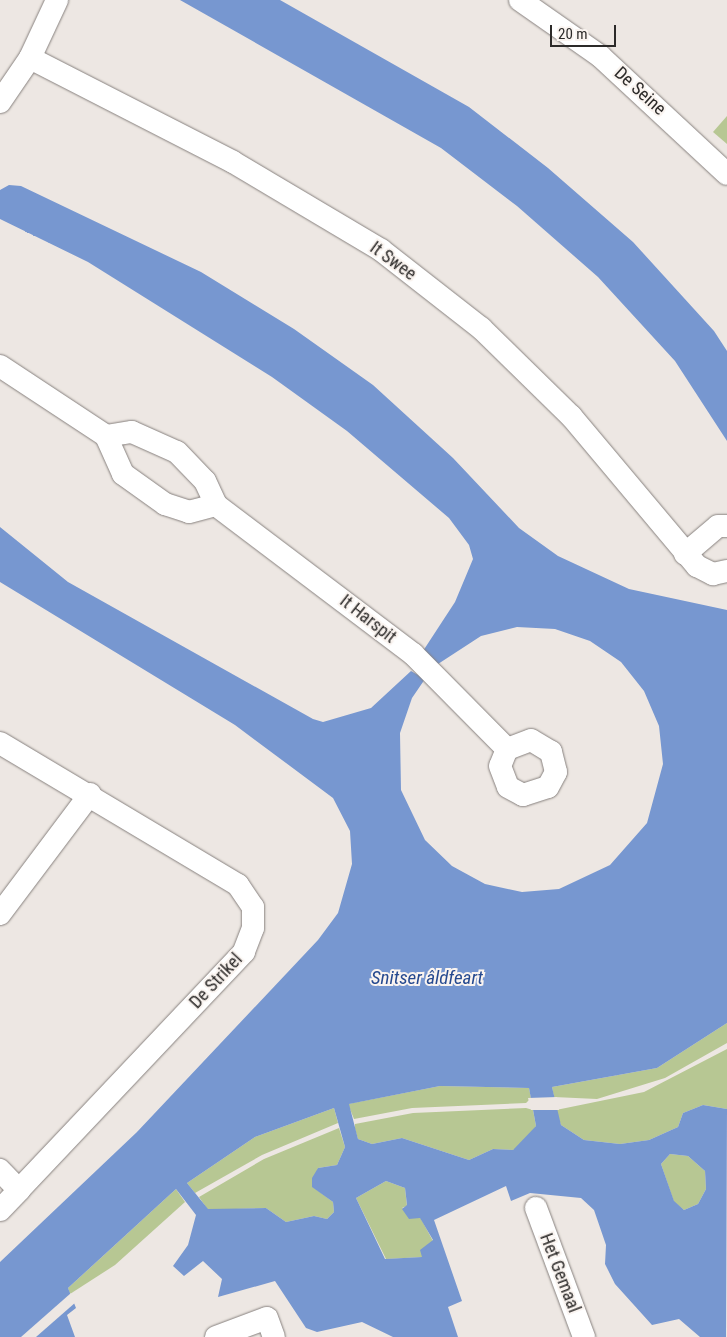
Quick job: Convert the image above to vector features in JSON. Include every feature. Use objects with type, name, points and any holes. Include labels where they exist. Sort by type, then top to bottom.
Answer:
[{"type":"street","points":[[0,102],[30,58],[57,0]]},
{"type":"street","name":"De Seine","points":[[520,0],[600,56],[727,174]]},
{"type":"street","name":"It Swee","points":[[30,58],[233,162],[381,250],[481,328],[571,416],[684,554],[713,574],[727,571]]},
{"type":"street","points":[[0,366],[106,436],[123,474],[165,504],[189,512],[216,505]]},
{"type":"street","name":"It Harspit","points":[[106,436],[132,432],[177,452],[205,481],[216,505],[413,654],[507,749]]},
{"type":"street","points":[[684,554],[718,526],[727,526]]},
{"type":"street","name":"De Strikel","points":[[0,743],[90,794],[238,885],[253,907],[253,928],[244,952],[0,1210]]},
{"type":"street","points":[[0,914],[90,794]]},
{"type":"street","points":[[0,1170],[19,1190]]},
{"type":"street","name":"Het Gemaal","points":[[536,1208],[584,1337]]},
{"type":"street","points":[[216,1337],[267,1318],[274,1337]]},
{"type":"green space","points":[[727,116],[727,144],[713,132]]},
{"type":"green space","points":[[727,1023],[727,1043],[665,1078],[597,1099],[554,1097],[552,1087],[657,1068]]},
{"type":"green space","points":[[727,1049],[727,1109],[703,1105],[683,1113],[678,1127],[649,1140],[620,1144],[584,1140],[561,1125],[556,1110],[644,1092]]},
{"type":"green space","points":[[440,1086],[529,1088],[531,1098],[526,1103],[412,1108],[354,1119],[348,1104]]},
{"type":"green space","points":[[334,1108],[338,1123],[262,1155],[195,1193],[187,1183],[255,1137]]},
{"type":"green space","points":[[526,1108],[533,1110],[536,1126],[525,1143],[513,1150],[493,1149],[469,1160],[402,1138],[372,1144],[358,1139],[355,1129],[355,1124],[413,1113]]},
{"type":"green space","points":[[339,1128],[345,1147],[337,1165],[318,1168],[313,1187],[333,1202],[334,1212],[327,1219],[314,1216],[286,1222],[266,1208],[208,1210],[199,1197],[264,1159]]},
{"type":"green space","points":[[670,1154],[688,1156],[705,1171],[706,1189],[698,1204],[684,1210],[674,1202],[661,1164]]},
{"type":"green space","points":[[386,1181],[405,1188],[407,1206],[402,1208],[420,1217],[433,1241],[423,1257],[386,1259],[356,1198]]},
{"type":"green space","points":[[176,1189],[185,1202],[115,1265],[70,1294],[68,1288]]},
{"type":"water","points":[[180,0],[280,0],[469,107],[548,168],[633,242],[714,331],[727,351],[727,441],[675,361],[598,277],[517,206],[441,148]]},
{"type":"water","name":"Snitser âldfeart","points":[[9,185],[21,186],[201,272],[294,329],[373,385],[453,458],[519,528],[558,556],[629,589],[727,610],[727,1023],[657,1068],[552,1087],[561,1125],[584,1140],[620,1144],[649,1140],[678,1127],[683,1113],[703,1105],[727,1109],[726,1337],[700,1337],[679,1319],[652,1325],[615,1284],[605,1264],[606,1245],[594,1210],[581,1198],[530,1193],[511,1201],[506,1186],[434,1220],[462,1301],[448,1307],[458,1337],[393,1337],[362,1322],[317,1332],[306,1328],[275,1281],[218,1297],[222,1279],[203,1261],[184,1276],[173,1266],[188,1245],[196,1215],[176,1189],[68,1288],[76,1308],[67,1315],[75,1337],[0,1337],[0,1262],[137,1132],[318,940],[338,913],[352,864],[350,831],[333,798],[235,725],[0,582],[0,527],[68,582],[313,719],[323,722],[371,708],[411,671],[425,679],[412,698],[400,733],[401,790],[425,840],[452,866],[485,884],[522,892],[559,889],[610,865],[647,823],[663,764],[659,726],[644,691],[621,662],[590,641],[555,629],[517,627],[481,636],[438,664],[423,651],[455,602],[473,559],[469,545],[449,518],[347,431],[272,377],[88,262],[0,219],[0,190]],"holes":[[[440,1086],[529,1088],[536,1126],[513,1150],[493,1149],[469,1160],[402,1138],[372,1144],[358,1139],[349,1104]],[[334,1108],[345,1147],[337,1165],[318,1168],[312,1178],[312,1187],[333,1202],[334,1212],[327,1219],[314,1216],[286,1222],[266,1208],[208,1209],[187,1183],[255,1137]],[[670,1154],[688,1156],[705,1171],[706,1189],[698,1204],[684,1210],[674,1201],[661,1164]],[[386,1181],[405,1188],[407,1205],[402,1209],[409,1219],[420,1218],[433,1240],[420,1250],[422,1257],[385,1259],[356,1198]]]},
{"type":"pier","points":[[557,1097],[559,1110],[531,1110],[528,1098]]},
{"type":"pier","points":[[71,1293],[76,1302],[36,1337],[21,1337]]}]
